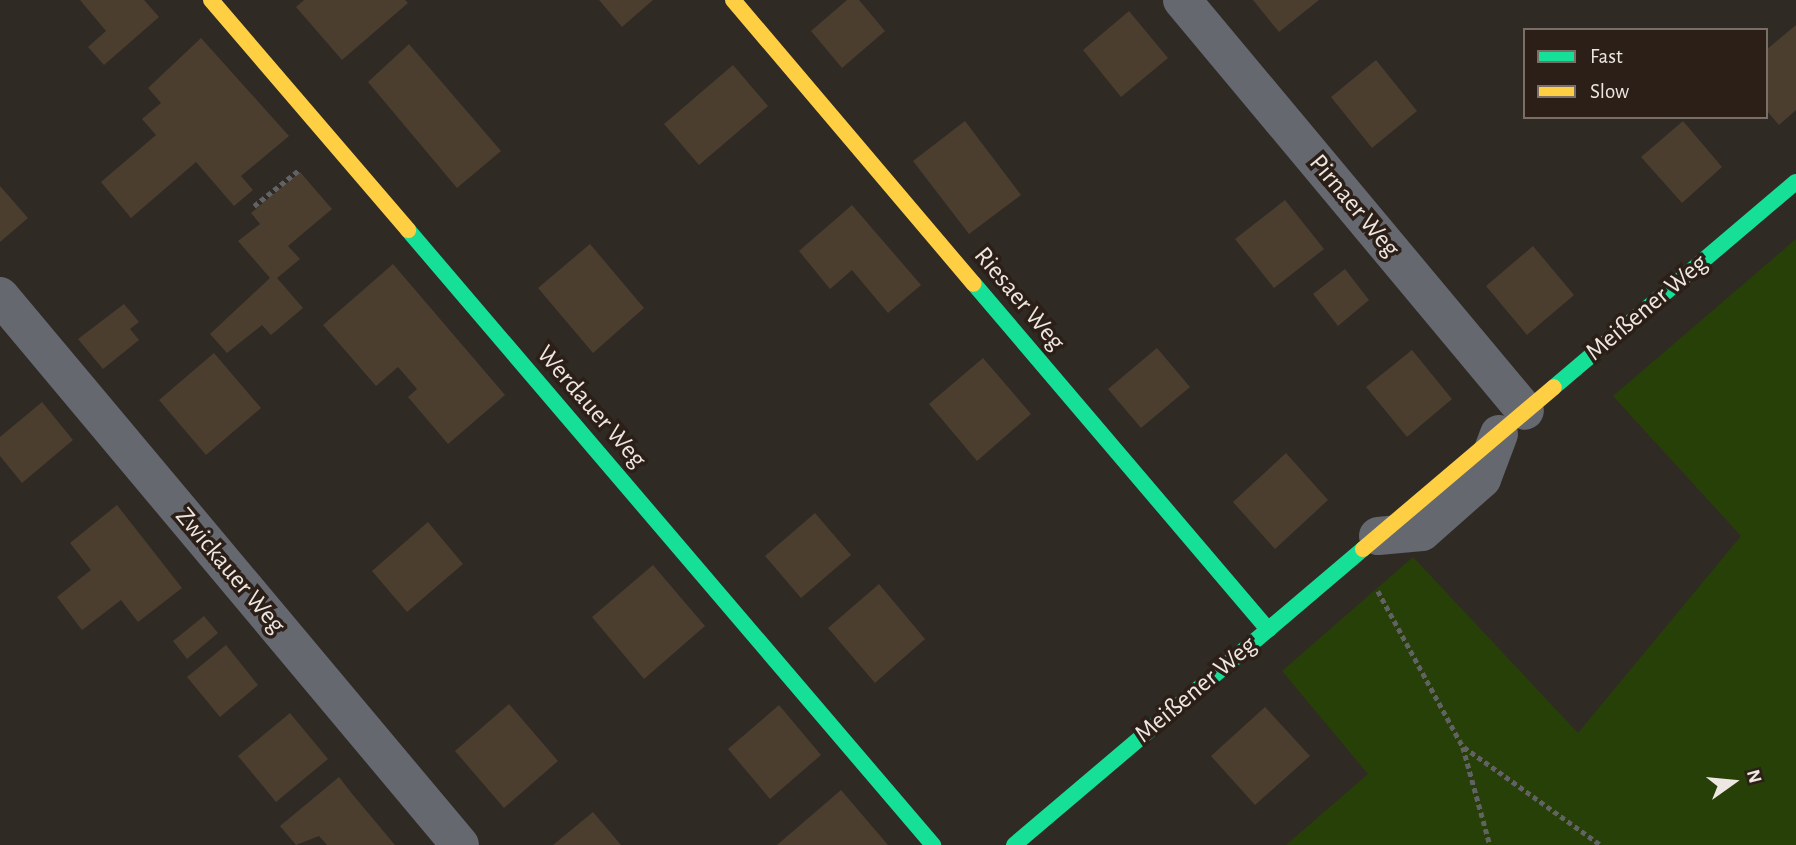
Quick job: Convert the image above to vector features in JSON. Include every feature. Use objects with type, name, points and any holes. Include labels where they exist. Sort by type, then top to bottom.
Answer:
[{"type":"street","name":"Werdauer Weg","points":[[211,0],[933,845]]},
{"type":"street","name":"Riesaer Weg","points":[[733,0],[1268,630]]},
{"type":"street","name":"Pirnaer Weg","points":[[1182,0],[1512,422]]},
{"type":"street","name":"Meißener Weg","points":[[1014,845],[1367,545],[1422,532],[1482,479],[1512,422],[1796,182]]},
{"type":"street","name":"Zwickauer Weg","points":[[0,296],[460,845]]},
{"type":"path","points":[[254,206],[332,142]]},
{"type":"path","points":[[1367,545],[1463,747],[1490,845]]},
{"type":"path","points":[[1463,747],[1601,845]]},
{"type":"green space","points":[[1796,239],[1796,845],[1286,845],[1368,774],[1282,671],[1413,557],[1578,733],[1741,536],[1613,396]]},
{"type":"building","points":[[80,0],[144,0],[159,17],[104,65],[88,47],[106,31]]},
{"type":"building","points":[[304,0],[405,0],[408,3],[342,60],[296,7]]},
{"type":"building","points":[[599,0],[653,0],[622,27]]},
{"type":"building","points":[[847,0],[859,0],[885,31],[842,68],[811,31]]},
{"type":"building","points":[[1253,0],[1319,0],[1279,32]]},
{"type":"building","points":[[1129,11],[1168,58],[1121,97],[1083,50]]},
{"type":"building","points":[[1796,25],[1796,110],[1779,125],[1768,112],[1768,48]]},
{"type":"building","points":[[201,38],[289,136],[241,176],[253,190],[234,206],[196,162],[131,218],[101,182],[156,135],[142,119],[161,103],[148,88]]},
{"type":"building","points":[[409,44],[501,151],[457,188],[368,82]]},
{"type":"building","points":[[1376,60],[1417,111],[1372,148],[1331,97]]},
{"type":"building","points":[[733,65],[768,106],[699,165],[664,124]]},
{"type":"building","points":[[965,121],[1021,195],[969,234],[913,161]]},
{"type":"building","points":[[1683,121],[1722,167],[1682,203],[1641,157]]},
{"type":"building","points":[[300,172],[332,209],[288,246],[300,259],[277,278],[303,308],[271,335],[262,325],[227,353],[210,334],[270,278],[238,241],[260,224],[251,213]]},
{"type":"building","points":[[0,186],[28,218],[0,242]]},
{"type":"building","points":[[1285,200],[1324,249],[1274,288],[1235,239]]},
{"type":"building","points":[[852,205],[921,285],[888,313],[852,270],[830,289],[799,251]]},
{"type":"building","points":[[590,244],[644,308],[593,353],[538,288]]},
{"type":"building","points":[[1533,246],[1574,295],[1527,335],[1486,286]]},
{"type":"building","points":[[393,264],[505,395],[448,444],[408,397],[417,389],[398,367],[376,386],[323,325]]},
{"type":"building","points":[[1345,269],[1369,300],[1338,326],[1313,294]]},
{"type":"building","points":[[124,304],[139,322],[130,329],[139,340],[103,369],[78,339]]},
{"type":"building","points":[[1157,348],[1190,387],[1141,428],[1108,389]]},
{"type":"building","points":[[1412,350],[1452,399],[1407,437],[1366,387]]},
{"type":"building","points":[[214,353],[261,408],[206,455],[159,400]]},
{"type":"building","points":[[983,358],[1031,414],[977,461],[929,404]]},
{"type":"building","points":[[42,402],[73,440],[22,483],[0,456],[0,437]]},
{"type":"building","points":[[1286,453],[1328,500],[1275,549],[1233,502]]},
{"type":"building","points":[[117,505],[182,588],[138,622],[121,600],[82,630],[57,597],[91,570],[70,543]]},
{"type":"building","points":[[815,513],[851,555],[801,598],[765,556]]},
{"type":"building","points":[[428,522],[463,564],[407,612],[372,571]]},
{"type":"building","points":[[653,565],[705,626],[644,679],[592,617]]},
{"type":"building","points":[[879,584],[925,639],[875,683],[828,628]]},
{"type":"building","points":[[204,616],[218,633],[187,659],[173,641]]},
{"type":"building","points":[[226,645],[258,685],[220,717],[187,677]]},
{"type":"building","points":[[509,704],[558,761],[504,808],[455,751]]},
{"type":"building","points":[[779,705],[821,755],[770,799],[728,749]]},
{"type":"building","points":[[1265,707],[1310,756],[1255,805],[1211,756]]},
{"type":"building","points":[[290,713],[328,759],[276,802],[238,756]]},
{"type":"building","points":[[339,777],[395,845],[327,845],[319,836],[296,845],[280,826]]},
{"type":"building","points":[[841,790],[888,845],[777,845]]},
{"type":"building","points":[[593,812],[621,845],[553,845]]},
{"type":"traffic: fast","points":[[1554,387],[1796,182]]},
{"type":"traffic: fast","points":[[408,230],[933,845]]},
{"type":"traffic: fast","points":[[974,284],[1268,630]]},
{"type":"traffic: fast","points":[[1014,845],[1363,549]]},
{"type":"traffic: slow","points":[[211,0],[408,230]]},
{"type":"traffic: slow","points":[[733,0],[974,284]]},
{"type":"traffic: slow","points":[[1363,549],[1554,387]]}]
